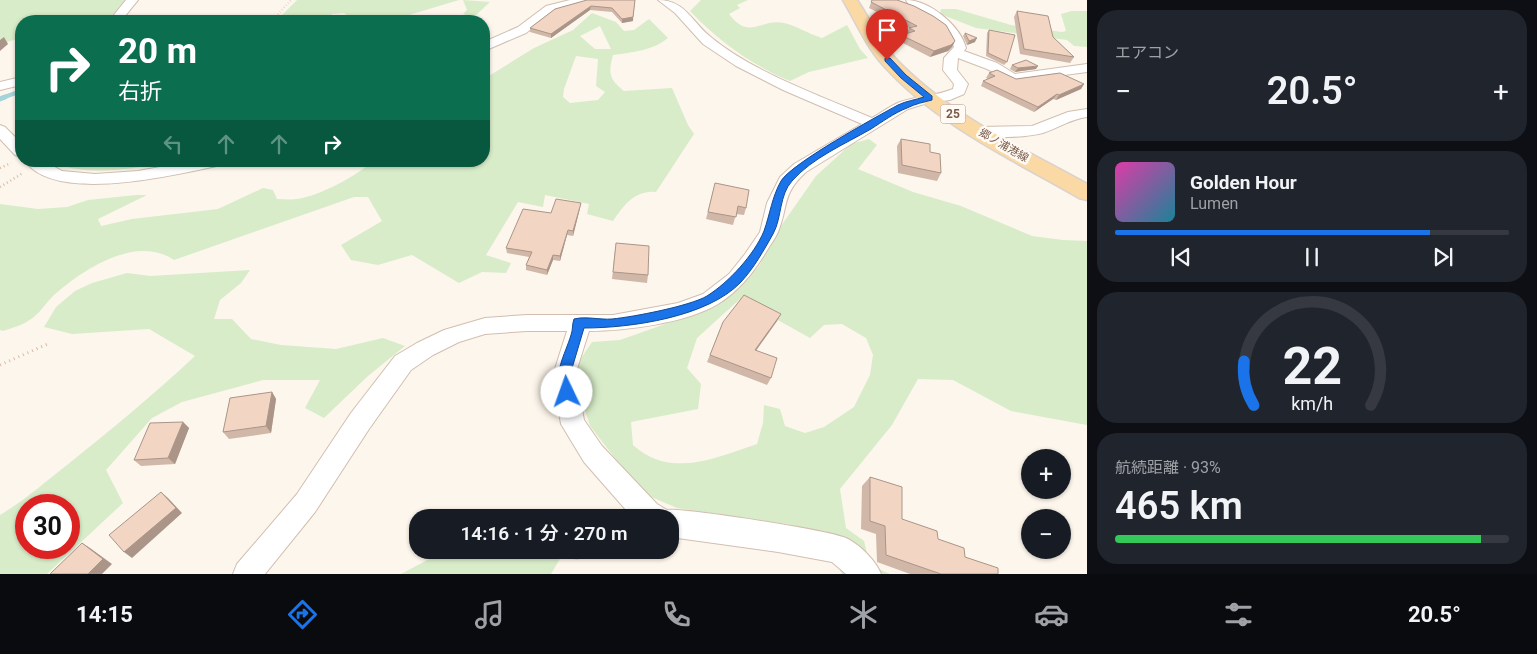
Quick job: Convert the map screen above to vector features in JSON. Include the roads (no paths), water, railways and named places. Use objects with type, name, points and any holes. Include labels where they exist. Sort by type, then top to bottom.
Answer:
[{"type":"main road","name":"郷ノ浦港線","points":[[850,0],[887,60],[903,77],[980,132],[1087,193]]},
{"type":"street","points":[[120,15],[132,0]]},
{"type":"street","points":[[490,43],[522,30],[550,8],[584,0]]},
{"type":"street","points":[[664,0],[679,11],[707,41],[741,63],[788,87],[873,124]]},
{"type":"street","points":[[247,574],[306,503],[360,420],[403,363],[425,349],[452,336],[485,326],[527,323],[612,323],[680,310],[710,299],[736,279],[752,260],[769,232],[776,203],[786,181],[816,158],[903,106],[930,98],[945,97],[959,91],[961,84],[950,70],[951,58],[960,48],[957,34],[947,25],[914,4],[912,0]]},
{"type":"street","points":[[956,54],[992,66],[1013,78],[1087,68]]},
{"type":"street","points":[[0,86],[15,82]]},
{"type":"street","points":[[980,132],[1039,129],[1075,113],[1087,113]]},
{"type":"street","points":[[0,130],[15,146]]},
{"type":"street","points":[[41,167],[50,173],[62,177],[101,178],[147,174],[184,167]]},
{"type":"street","points":[[579,323],[578,333],[569,355],[564,375],[573,424],[593,454],[643,509]]},
{"type":"street","points":[[679,524],[839,548],[867,574]]},
{"type":"waterway","points":[[2,98],[15,93]]},
{"type":"waterway","points":[[0,99],[5,97]]}]
